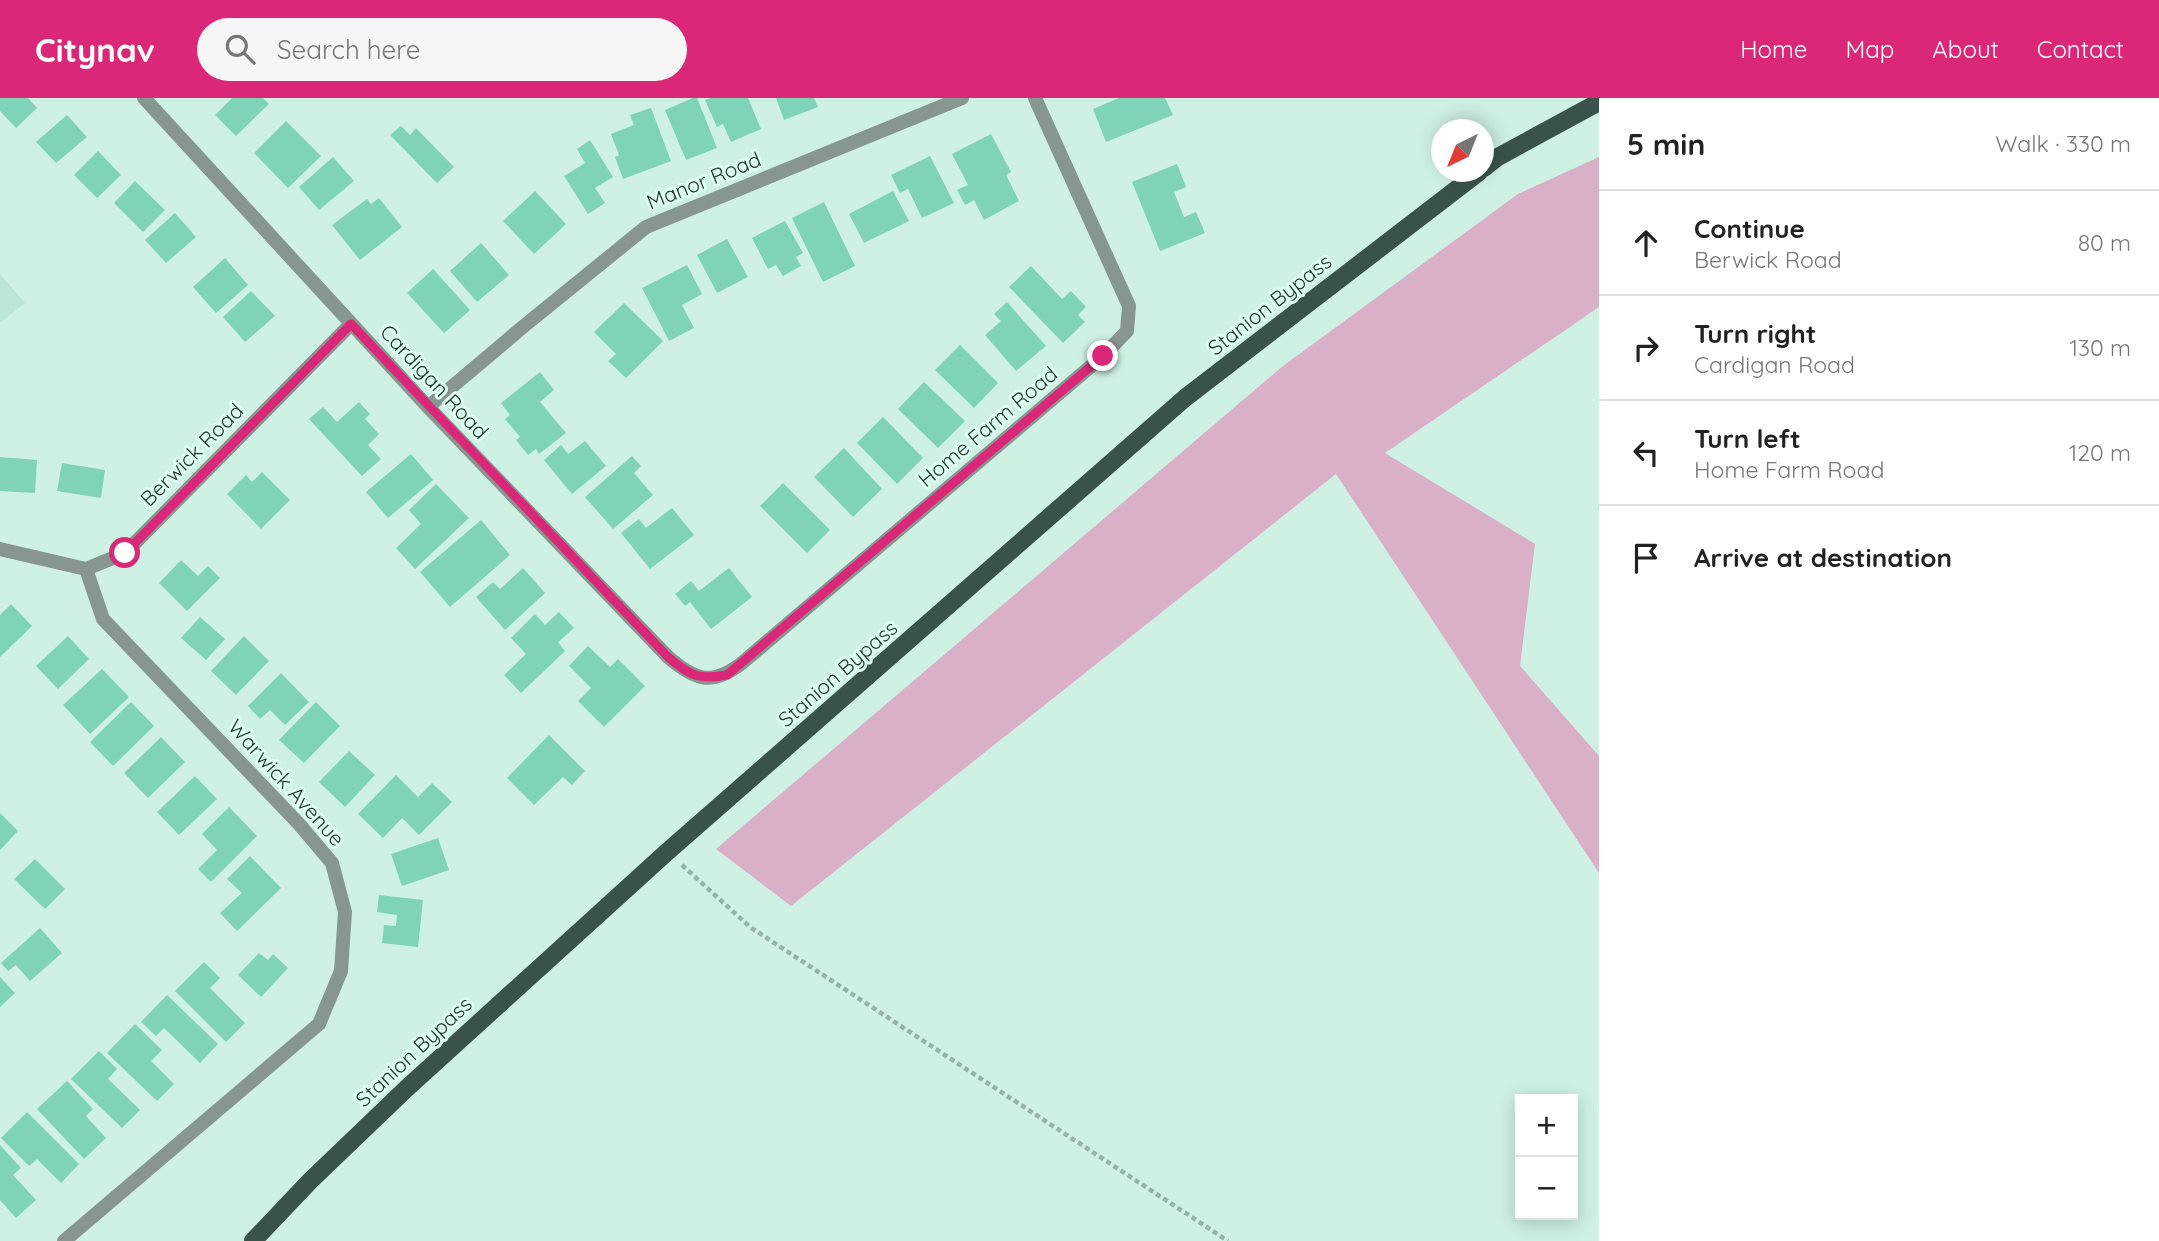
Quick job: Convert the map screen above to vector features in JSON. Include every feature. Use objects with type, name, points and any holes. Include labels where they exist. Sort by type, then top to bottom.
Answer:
[{"type":"main road","name":"Stanion Bypass","points":[[1494,161],[1599,102]]},
{"type":"main road","name":"Stanion Bypass","points":[[253,1241],[310,1181],[407,1088],[667,852],[1185,398],[1465,182]]},
{"type":"street","name":"Cardigan Road","points":[[144,98],[428,407],[668,657],[686,672],[706,678]]},
{"type":"street","name":"Manor Road","points":[[428,407],[646,227],[962,98]]},
{"type":"street","name":"Home Farm Road","points":[[706,678],[727,675],[743,663],[1103,356],[1127,331],[1129,306],[1035,98]]},
{"type":"street","name":"Berwick Road","points":[[86,569],[125,553],[351,324]]},
{"type":"street","points":[[0,549],[86,569]]},
{"type":"street","name":"Warwick Avenue","points":[[64,1241],[319,1024],[341,971],[345,912],[332,863],[299,824],[103,619],[86,569]]},
{"type":"path","points":[[667,852],[750,926],[1228,1241]]},
{"type":"shaded area","points":[[1599,157],[1599,307],[1385,453],[1535,544],[1520,666],[1599,756],[1599,873],[1336,474],[791,906],[716,849],[1283,366],[1518,194]]},
{"type":"shaded area","points":[[0,274],[25,303],[0,323]]},
{"type":"building","points":[[0,98],[28,98],[37,108],[16,128],[0,111]]},
{"type":"building","points":[[232,98],[263,98],[269,104],[236,136],[215,115]]},
{"type":"building","points":[[697,98],[717,148],[686,160],[665,110]]},
{"type":"building","points":[[748,98],[761,129],[731,142],[723,124],[717,127],[705,100]]},
{"type":"building","points":[[776,98],[814,98],[818,107],[784,120]]},
{"type":"building","points":[[1119,98],[1165,98],[1173,115],[1106,142],[1093,109]]},
{"type":"building","points":[[651,108],[671,161],[623,179],[615,157],[619,155],[611,134],[634,125],[630,115]]},
{"type":"building","points":[[67,115],[87,137],[56,163],[36,142]]},
{"type":"building","points":[[286,121],[321,156],[288,188],[254,153]]},
{"type":"building","points":[[401,126],[410,135],[416,128],[454,167],[437,183],[390,135]]},
{"type":"building","points":[[991,134],[1011,172],[1006,175],[1019,201],[984,220],[974,200],[965,205],[957,190],[968,185],[952,154]]},
{"type":"building","points":[[590,140],[613,177],[595,188],[605,203],[588,214],[564,176],[585,163],[577,149]]},
{"type":"building","points":[[98,151],[121,175],[97,198],[74,175]]},
{"type":"building","points":[[930,156],[954,203],[922,218],[908,189],[900,193],[891,175]]},
{"type":"building","points":[[333,157],[354,181],[319,210],[299,187]]},
{"type":"building","points":[[1177,164],[1186,187],[1174,192],[1184,217],[1196,212],[1205,233],[1160,251],[1132,182]]},
{"type":"building","points":[[135,181],[165,210],[143,232],[114,203]]},
{"type":"building","points":[[535,191],[566,224],[534,254],[503,221]]},
{"type":"building","points":[[893,191],[909,221],[864,243],[849,214]]},
{"type":"building","points":[[379,198],[402,227],[360,260],[332,225],[367,199],[371,204]]},
{"type":"building","points":[[824,202],[855,266],[823,282],[792,218]]},
{"type":"building","points":[[175,213],[196,237],[166,263],[145,240]]},
{"type":"building","points":[[785,221],[803,253],[796,257],[801,266],[783,276],[776,265],[768,269],[752,238]]},
{"type":"building","points":[[727,239],[748,277],[717,293],[697,255]]},
{"type":"building","points":[[481,243],[509,275],[477,302],[450,271]]},
{"type":"building","points":[[225,258],[248,285],[216,313],[193,287]]},
{"type":"building","points":[[687,265],[702,294],[682,305],[694,328],[669,341],[642,288]]},
{"type":"building","points":[[1031,266],[1062,299],[1071,291],[1086,307],[1078,315],[1085,322],[1063,343],[1009,287]]},
{"type":"building","points":[[433,269],[470,310],[444,333],[407,293]]},
{"type":"building","points":[[251,291],[275,316],[245,342],[223,317]]},
{"type":"building","points":[[1007,302],[1046,346],[1016,371],[985,335],[1001,321],[994,314]]},
{"type":"building","points":[[624,303],[663,341],[626,378],[608,361],[616,354],[594,332]]},
{"type":"building","points":[[960,345],[998,383],[974,408],[935,370]]},
{"type":"building","points":[[540,372],[554,390],[540,402],[566,433],[539,454],[536,449],[528,455],[516,440],[520,437],[505,419],[510,415],[501,403]]},
{"type":"building","points":[[924,382],[965,421],[938,448],[898,409]]},
{"type":"building","points":[[359,402],[370,414],[365,419],[379,434],[368,445],[381,459],[362,476],[309,419],[323,407],[337,422]]},
{"type":"building","points":[[883,417],[923,458],[897,484],[857,443]]},
{"type":"building","points":[[585,441],[606,466],[572,494],[544,460],[561,445],[568,454]]},
{"type":"building","points":[[844,448],[882,489],[853,517],[814,477]]},
{"type":"building","points":[[411,454],[433,480],[388,518],[366,492]]},
{"type":"building","points":[[632,456],[641,466],[634,473],[653,495],[613,529],[585,497]]},
{"type":"building","points":[[0,457],[37,460],[35,493],[0,491]]},
{"type":"building","points":[[62,463],[105,470],[101,498],[57,491]]},
{"type":"building","points":[[262,472],[290,500],[261,529],[227,494],[246,475],[252,482]]},
{"type":"building","points":[[783,483],[830,530],[807,553],[760,506]]},
{"type":"building","points":[[436,484],[469,518],[415,569],[396,548],[421,524],[409,510]]},
{"type":"building","points":[[672,508],[694,535],[650,569],[621,533],[639,519],[646,528]]},
{"type":"building","points":[[481,520],[510,555],[450,607],[420,572]]},
{"type":"building","points":[[181,560],[198,576],[208,566],[220,578],[187,611],[159,583]]},
{"type":"building","points":[[523,568],[545,593],[505,630],[476,597],[493,582],[500,589]]},
{"type":"building","points":[[729,568],[752,597],[711,629],[690,602],[685,606],[675,594],[691,581],[699,591]]},
{"type":"building","points":[[11,604],[32,626],[0,657],[0,615]]},
{"type":"building","points":[[559,612],[574,628],[558,642],[565,651],[521,693],[504,675],[526,654],[511,638],[535,614],[545,625]]},
{"type":"building","points":[[200,617],[225,639],[206,660],[181,638]]},
{"type":"building","points":[[68,636],[89,659],[58,689],[36,666]]},
{"type":"building","points":[[244,636],[269,661],[236,695],[211,671]]},
{"type":"building","points":[[588,646],[610,667],[618,659],[645,686],[604,727],[578,701],[591,688],[569,666]]},
{"type":"building","points":[[102,669],[129,697],[90,734],[63,705]]},
{"type":"building","points":[[281,673],[309,702],[285,725],[270,710],[260,719],[248,706]]},
{"type":"building","points":[[131,702],[154,726],[113,766],[90,742]]},
{"type":"building","points":[[316,702],[340,726],[304,763],[279,740]]},
{"type":"building","points":[[549,735],[585,771],[572,785],[563,777],[534,805],[507,778]]},
{"type":"building","points":[[161,737],[185,762],[148,798],[124,773]]},
{"type":"building","points":[[349,751],[375,775],[345,807],[319,782]]},
{"type":"building","points":[[396,775],[418,797],[432,783],[452,802],[419,835],[402,818],[383,838],[358,814]]},
{"type":"building","points":[[195,776],[217,799],[179,835],[157,812]]},
{"type":"building","points":[[229,807],[257,836],[211,882],[198,869],[217,850],[202,834]]},
{"type":"building","points":[[0,813],[18,831],[0,850]]},
{"type":"building","points":[[438,838],[449,870],[402,886],[391,854]]},
{"type":"building","points":[[250,856],[281,888],[237,931],[220,913],[242,893],[227,879]]},
{"type":"building","points":[[35,859],[65,889],[45,909],[14,879]]},
{"type":"building","points":[[379,895],[423,900],[418,947],[382,943],[384,925],[396,926],[397,915],[377,912]]},
{"type":"building","points":[[40,928],[62,953],[30,981],[16,965],[8,971],[1,963]]},
{"type":"building","points":[[259,953],[268,960],[273,954],[288,968],[261,997],[238,975]]},
{"type":"building","points":[[204,962],[220,978],[210,988],[245,1023],[226,1042],[175,991]]},
{"type":"building","points":[[0,977],[15,993],[0,1007]]},
{"type":"building","points":[[167,995],[218,1044],[200,1063],[164,1028],[156,1036],[141,1022]]},
{"type":"building","points":[[135,1024],[162,1050],[151,1061],[174,1084],[157,1101],[107,1053]]},
{"type":"building","points":[[99,1051],[117,1069],[108,1079],[140,1110],[122,1128],[71,1079]]},
{"type":"building","points":[[67,1081],[93,1109],[86,1116],[106,1138],[84,1159],[37,1109]]},
{"type":"building","points":[[27,1112],[79,1164],[61,1183],[37,1159],[29,1166],[1,1138]]},
{"type":"building","points":[[0,1145],[21,1168],[13,1175],[36,1200],[16,1218],[0,1200]]},
{"type":"route","points":[[125,553],[351,324],[668,657],[686,672],[706,678],[727,675],[1103,356]]}]
